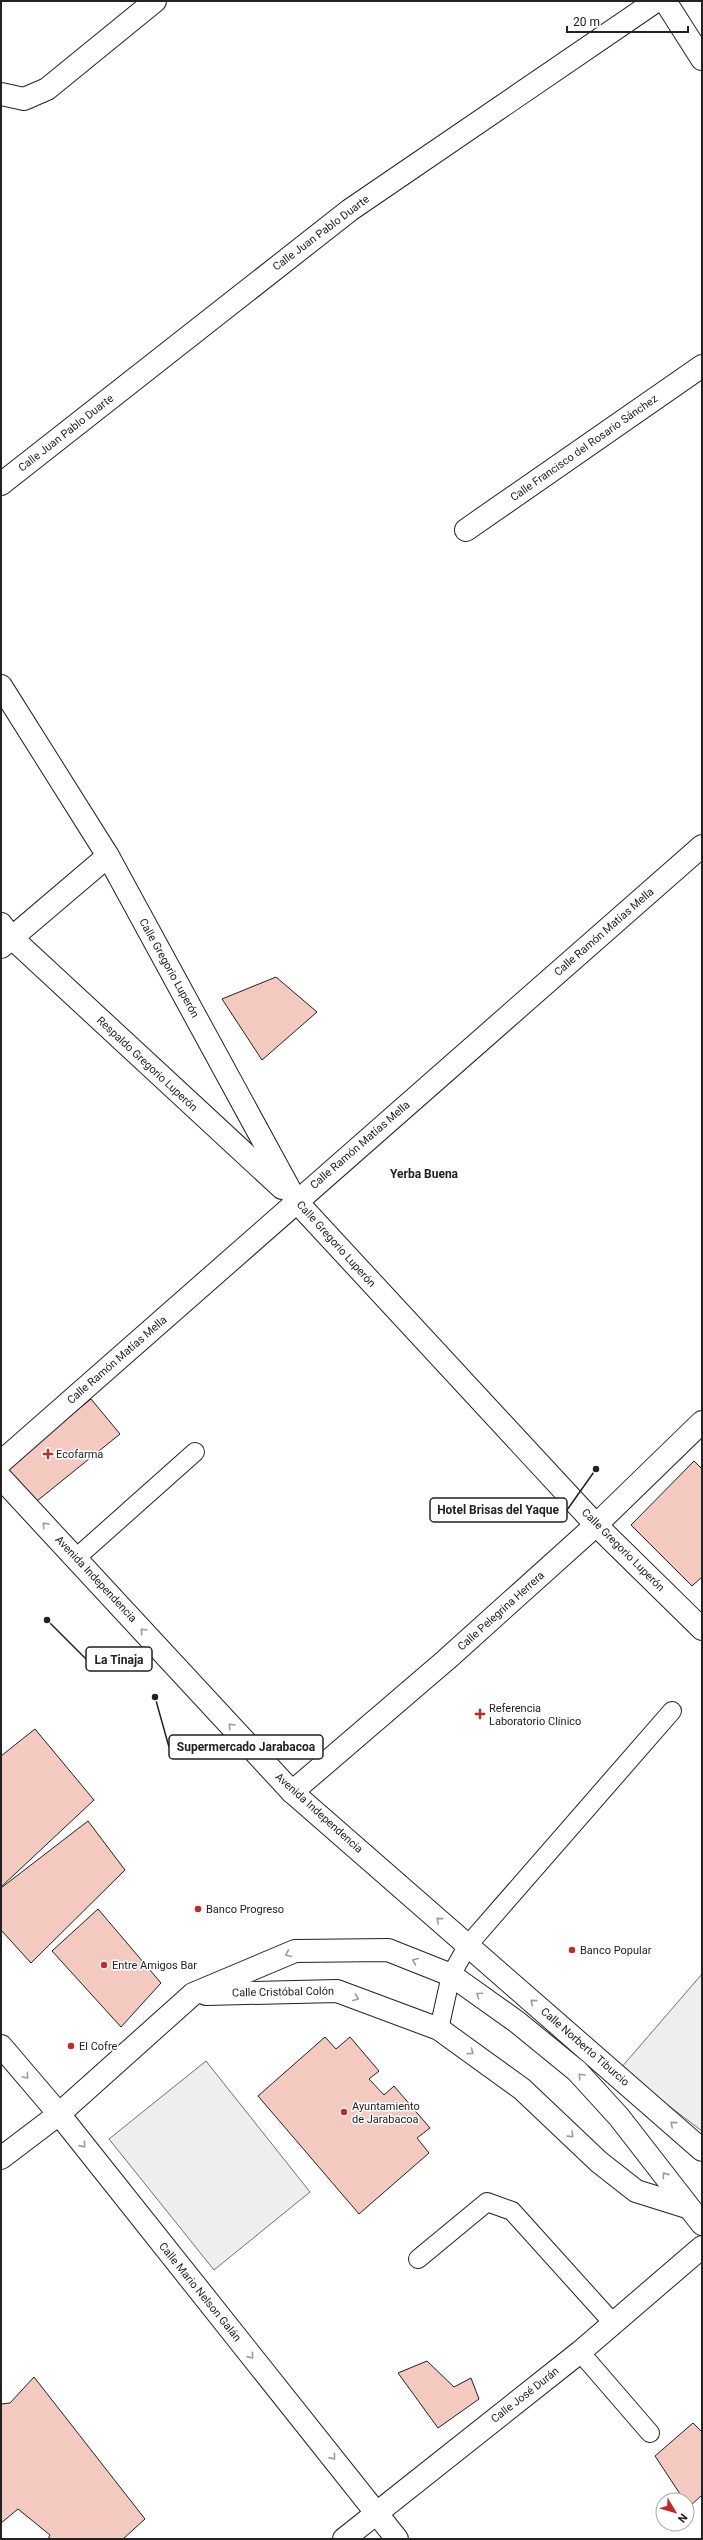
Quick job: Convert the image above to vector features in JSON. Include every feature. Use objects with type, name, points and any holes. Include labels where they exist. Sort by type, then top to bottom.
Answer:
[{"type":"street","points":[[1,94],[24,100],[47,89],[155,1]]},
{"type":"street","name":"Calle Juan Pablo Duarte","points":[[1,484],[350,210],[656,1]]},
{"type":"street","points":[[665,1],[702,59]]},
{"type":"street","name":"Calle Francisco del Rosario Sánchez","points":[[466,530],[702,366]]},
{"type":"street","name":"Calle Gregorio Luperón","points":[[1,686],[108,856],[296,1201],[596,1525],[702,1629]]},
{"type":"street","name":"Calle Ramón Matías Mella","points":[[1,1462],[296,1201],[702,846]]},
{"type":"street","points":[[5,936],[108,856]]},
{"type":"street","name":"Respaldo Gregorio Luperón","points":[[5,936],[296,1201]]},
{"type":"street","name":"Calle Pelegrina Herrera","points":[[292,1792],[446,1660],[596,1525],[702,1422]]},
{"type":"street","name":"Avenida Independencia","points":[[1,1478],[292,1792],[468,1945]]},
{"type":"street","name":"Calle Norberto Tiburcio","points":[[468,1945],[702,2150]]},
{"type":"street","name":"Calle Cristóbal Colón","points":[[1,2158],[59,2114],[193,1994],[295,1951],[388,1950],[451,1975],[517,2022],[577,2071],[619,2117],[653,2158],[687,2207],[702,2224]]},
{"type":"street","name":"Calle Cristóbal Colón","points":[[193,1994],[337,1990],[439,2029],[522,2089],[599,2162],[636,2190],[687,2207]]},
{"type":"street","name":"Calle Mario Nelson Galán","points":[[1,2046],[59,2114],[397,2539]]},
{"type":"street","name":"Calle José Durán","points":[[344,2539],[376,2512],[580,2352],[702,2247]]},
{"type":"lane","points":[[76,1558],[195,1452]]},
{"type":"lane","points":[[439,2029],[451,1975],[468,1945],[672,1711]]},
{"type":"lane","points":[[418,2260],[488,2202],[512,2210],[613,2323]]},
{"type":"lane","points":[[580,2352],[650,2433]]},
{"type":"shaded area","points":[[702,1974],[702,2131],[620,2069]]},
{"type":"shaded area","points":[[206,2061],[310,2192],[214,2270],[109,2139]]},
{"type":"building","points":[[276,977],[317,1012],[262,1060],[222,999]]},
{"type":"building","points":[[91,1399],[120,1434],[32,1505],[4,1469]]},
{"type":"building","points":[[694,1461],[702,1469],[702,1577],[692,1586],[631,1525]]},
{"type":"building","points":[[35,1729],[94,1800],[1,1887],[1,1756]]},
{"type":"building","points":[[88,1821],[125,1870],[31,1963],[1,1930],[1,1888]]},
{"type":"building","points":[[98,1909],[161,1983],[121,2027],[52,1951]]},
{"type":"building","name":"Ayuntamiento de Jarabacoa","points":[[325,2037],[336,2049],[350,2037],[379,2071],[369,2079],[384,2095],[394,2086],[430,2128],[417,2138],[429,2153],[359,2214],[258,2096]]},
{"type":"building","points":[[427,2361],[454,2387],[471,2378],[479,2399],[438,2428],[398,2373]]},
{"type":"building","points":[[34,2377],[145,2519],[123,2539],[48,2539],[50,2535],[18,2509],[1,2523],[1,2404],[10,2403]]},
{"type":"building","points":[[693,2423],[702,2432],[702,2495],[695,2501],[695,2492],[679,2492],[655,2456]]},
{"type":"place","name":"Ecofarma","points":[[48,1454]]},
{"type":"place","name":"Hotel Brisas del Yaque","points":[[596,1469]]},
{"type":"place","name":"La Tinaja","points":[[47,1620]]},
{"type":"place","name":"Supermercado Jarabacoa","points":[[155,1697]]},
{"type":"place","name":"Referencia Laboratorio Clínico","points":[[480,1714]]},
{"type":"place","name":"Banco Progreso","points":[[198,1909]]},
{"type":"place","name":"Banco Popular","points":[[572,1950]]},
{"type":"place","name":"Entre Amigos Bar","points":[[104,1965]]},
{"type":"place","name":"El Cofre","points":[[71,2046]]},
{"type":"place","name":"Ayuntamiento de Jarabacoa","points":[[344,2112]]},
{"type":"district","name":"Yerba Buena","points":[[424,1174]]}]
